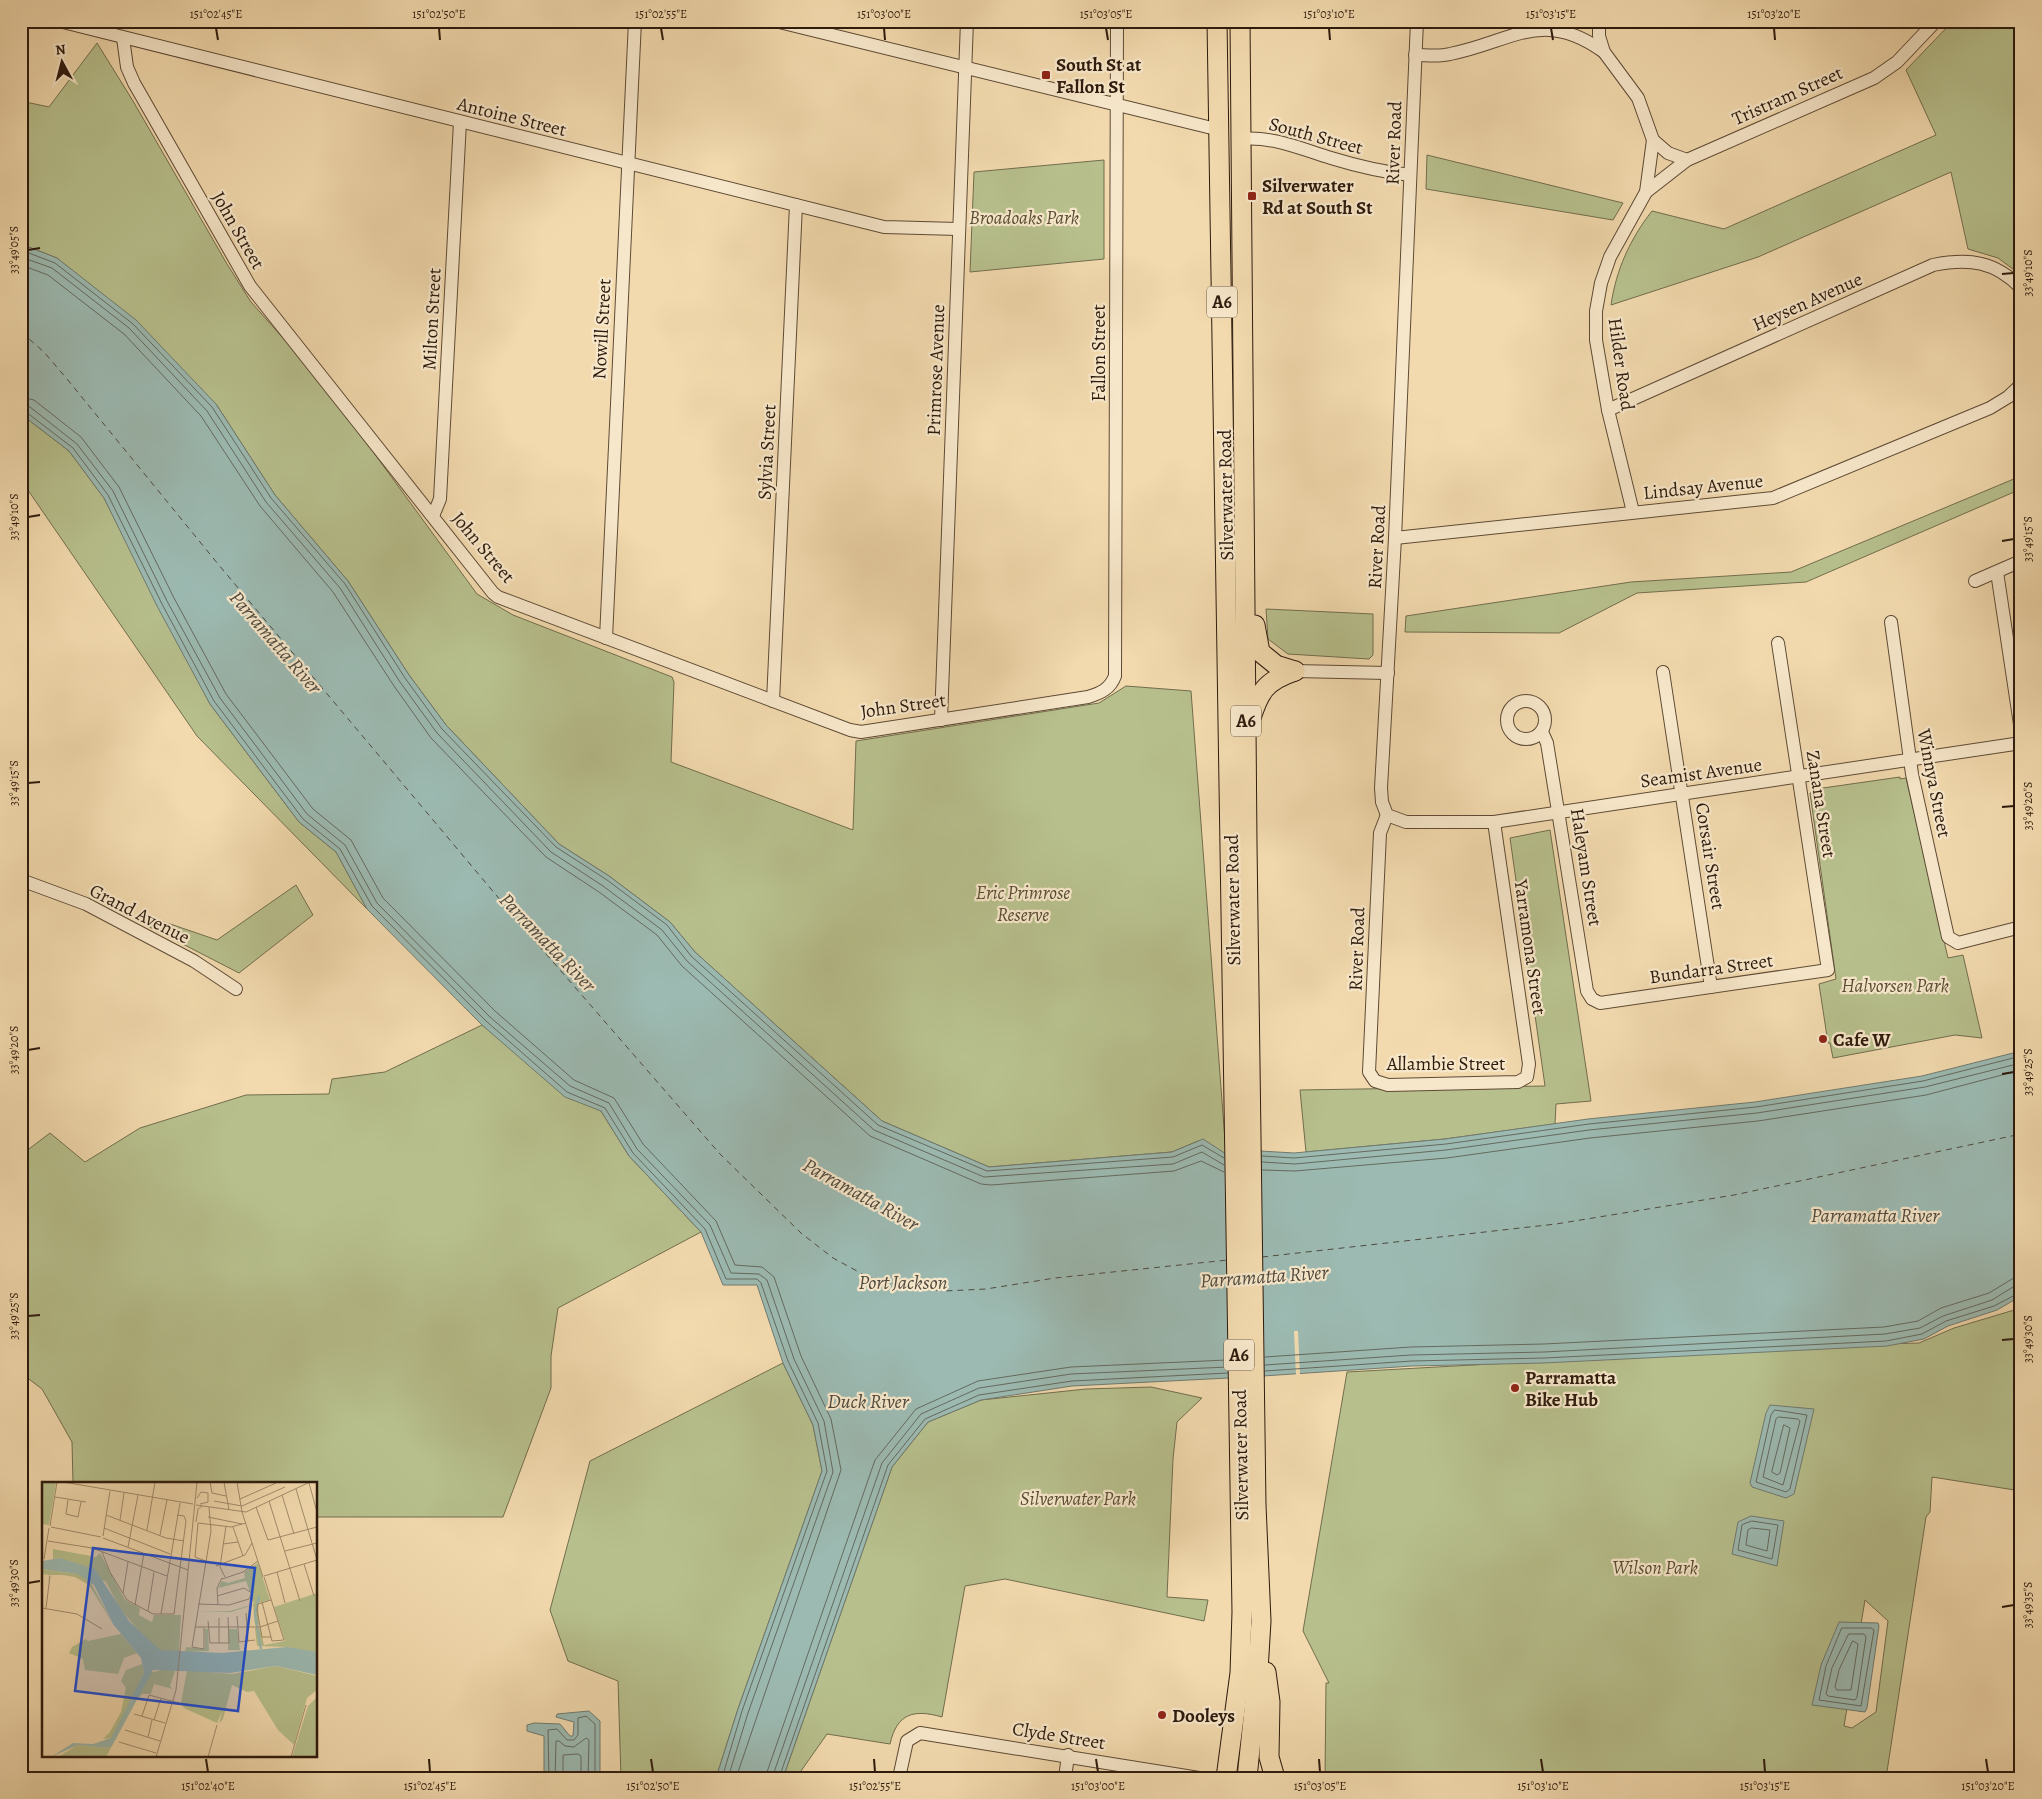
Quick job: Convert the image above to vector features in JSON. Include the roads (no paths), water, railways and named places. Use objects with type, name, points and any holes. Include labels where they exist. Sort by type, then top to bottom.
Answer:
[{"type":"highway","name":"Silverwater Road","points":[[1217,21],[1244,1098],[1261,1621],[1247,1778]]},
{"type":"highway","name":"Silverwater Road","points":[[1226,1778],[1240,1673],[1242,1612],[1246,519],[1240,21]]},
{"type":"highway","points":[[1246,519],[1250,522],[1252,530],[1256,642],[1260,652],[1267,660],[1294,671]]},
{"type":"highway","points":[[1246,732],[1262,691],[1277,677],[1294,671]]},
{"type":"highway","points":[[1261,1621],[1270,1702],[1269,1757],[1276,1778]]},
{"type":"street","name":"Antoine Street","points":[[59,21],[96,26],[124,38],[884,227],[958,229]]},
{"type":"street","name":"Nowill Street","points":[[606,638],[635,21]]},
{"type":"street","points":[[775,21],[1220,130]]},
{"type":"street","name":"Primrose Avenue","points":[[941,720],[967,21]]},
{"type":"street","name":"Fallon Street","points":[[1112,684],[1115,676],[1117,21]]},
{"type":"street","name":"River Road","points":[[1369,1072],[1380,833],[1387,815],[1381,795],[1395,538],[1417,21]]},
{"type":"street","points":[[1416,54],[1450,55],[1509,35],[1552,28],[1565,21]]},
{"type":"street","name":"Hilder Road","points":[[1599,21],[1604,52],[1638,98],[1653,140],[1646,192],[1621,234],[1601,283],[1596,311],[1596,340],[1608,410],[1633,512]]},
{"type":"street","name":"Tristram Street","points":[[1646,192],[1687,160],[1874,78],[1897,62],[1936,21]]},
{"type":"street","points":[[1552,28],[1593,45],[1604,52]]},
{"type":"street","name":"John Street","points":[[124,38],[127,68],[134,83],[238,268],[259,298],[498,597],[773,702],[850,730],[861,732],[1088,697],[1100,693],[1112,684]]},
{"type":"street","name":"Milton Street","points":[[433,516],[440,499],[460,122]]},
{"type":"street","name":"South Street","points":[[1241,138],[1288,143],[1373,170],[1410,175]]},
{"type":"street","points":[[1653,140],[1668,153],[1687,160]]},
{"type":"street","name":"Sylvia Street","points":[[773,702],[796,205]]},
{"type":"street","name":"Heysen Avenue","points":[[1608,410],[1933,265],[1957,260],[1977,262],[1999,270],[2021,288]]},
{"type":"street","name":"Lindsay Avenue","points":[[1395,538],[1773,498],[1990,408],[2008,397],[2021,385]]},
{"type":"street","points":[[1975,581],[2021,561]]},
{"type":"street","points":[[1996,572],[2016,668],[2021,732]]},
{"type":"street","name":"Winnya Street","points":[[1891,622],[1910,759],[1948,937],[1958,943],[2021,927]]},
{"type":"street","name":"Zanana Street","points":[[1778,643],[1828,970]]},
{"type":"street","points":[[1294,671],[1388,673]]},
{"type":"street","name":"Corsair Street","points":[[1664,672],[1711,987]]},
{"type":"street","name":"Haleyam Street","points":[[1542,732],[1547,744],[1560,812],[1587,991],[1592,999],[1600,1003]]},
{"type":"street","name":"Seamist Avenue","points":[[1387,815],[1406,822],[1494,822],[2021,743]]},
{"type":"street","name":"Yarramona Street","points":[[1494,822],[1529,1064],[1527,1077]]},
{"type":"street","name":"Grand Avenue","points":[[21,880],[86,904],[209,969],[236,989]]},
{"type":"street","name":"Bundarra Street","points":[[1600,1003],[1828,970]]},
{"type":"street","name":"Allambie Street","points":[[1369,1072],[1375,1081],[1388,1085],[1518,1082],[1527,1077]]},
{"type":"street","name":"Clyde Street","points":[[899,1778],[907,1741],[920,1733],[1068,1755],[1199,1778]]},
{"type":"street","points":[[1065,1778],[1068,1755]]},
{"type":"water","name":"Port Jackson","points":[[21,244],[57,258],[136,320],[216,404],[275,495],[348,581],[409,675],[446,725],[559,844],[609,876],[670,922],[695,952],[882,1121],[989,1167],[1172,1152],[1203,1139],[1226,1154],[1243,1150],[1294,1153],[1445,1139],[1588,1119],[1755,1102],[1922,1076],[2021,1051],[2021,1296],[1997,1310],[1948,1326],[1924,1339],[1887,1346],[1544,1363],[1412,1366],[1072,1386],[981,1400],[928,1422],[892,1467],[783,1778],[716,1778],[738,1709],[822,1471],[813,1425],[783,1363],[757,1285],[723,1285],[701,1232],[629,1156],[601,1111],[565,1097],[482,1025],[367,909],[336,852],[299,822],[210,704],[157,606],[104,498],[69,451],[21,414]]},
{"type":"water","points":[[1770,1405],[1814,1409],[1794,1494],[1786,1498],[1752,1487],[1750,1483],[1766,1413]]},
{"type":"water","points":[[1751,1516],[1784,1521],[1777,1566],[1732,1554],[1738,1522]]},
{"type":"water","points":[[1839,1622],[1878,1623],[1879,1626],[1865,1712],[1812,1705],[1821,1665]]},
{"type":"water","points":[[589,1711],[600,1721],[600,1778],[544,1778],[544,1736],[527,1731],[527,1725],[534,1723],[560,1724],[570,1736],[573,1736],[574,1722],[556,1717],[557,1714]]},
{"type":"place","name":"South St at Fallon St","points":[[1046,75]]},
{"type":"place","name":"Silverwater Rd at South St","points":[[1252,196]]},
{"type":"place","name":"Cafe W","points":[[1823,1039]]},
{"type":"place","name":"Parramatta Bike Hub","points":[[1515,1388]]},
{"type":"place","name":"Dooleys","points":[[1162,1715]]},
{"type":"park label","name":"Broadoaks Park","points":[[1024,217]]},
{"type":"park label","name":"Eric Primrose Reserve","points":[[1023,903]]},
{"type":"park label","name":"Halvorsen Park","points":[[1895,985]]},
{"type":"park label","name":"Silverwater Park","points":[[1078,1498]]},
{"type":"park label","name":"Wilson Park","points":[[1655,1567]]},
{"type":"water label","name":"Parramatta River","points":[[276,642]]},
{"type":"water label","name":"Parramatta River","points":[[548,942]]},
{"type":"water label","name":"Parramatta River","points":[[861,1194]]},
{"type":"water label","name":"Parramatta River","points":[[1875,1215]]},
{"type":"water label","name":"Parramatta River","points":[[1264,1276]]},
{"type":"water label","name":"Duck River","points":[[868,1401]]}]
